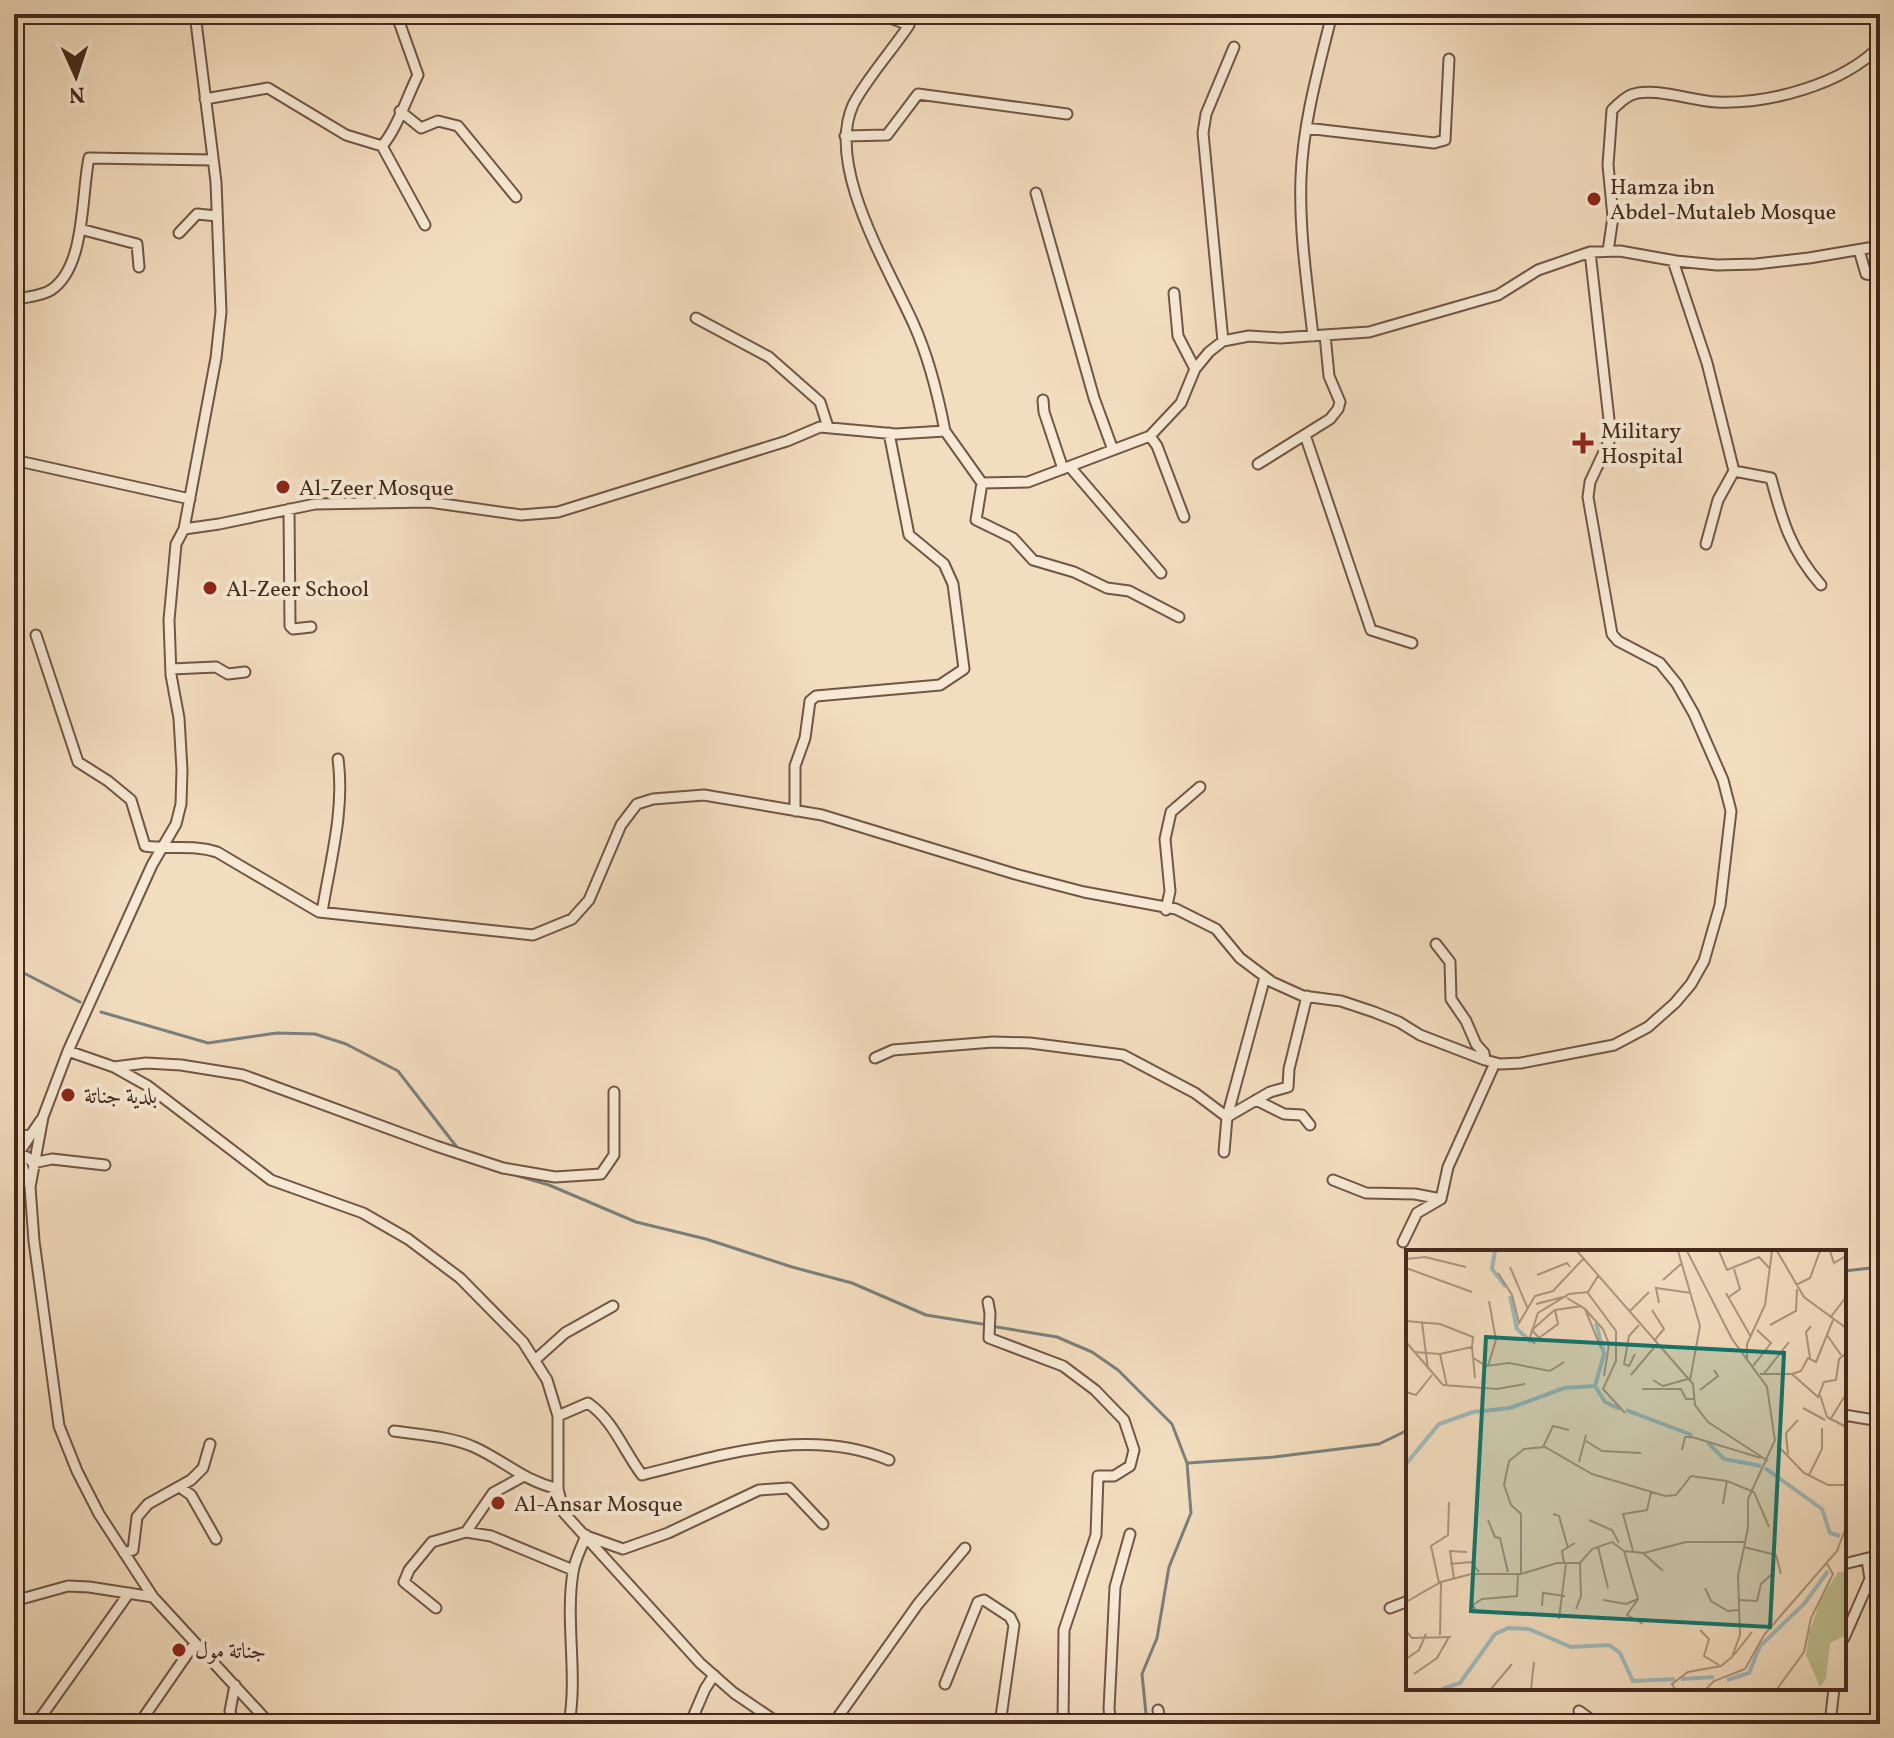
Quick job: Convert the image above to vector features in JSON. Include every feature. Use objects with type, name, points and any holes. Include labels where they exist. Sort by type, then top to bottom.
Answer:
[{"type":"street","points":[[195,14],[213,160],[221,312],[216,358],[190,499],[184,529],[176,544],[169,620],[171,669],[182,757],[181,804],[176,824],[160,849],[68,1051],[43,1117],[30,1187],[34,1241],[59,1426],[99,1514],[153,1597],[270,1724]]},
{"type":"street","points":[[879,14],[909,25],[853,105],[845,136],[848,164],[861,210],[915,327],[939,399],[945,431],[982,483],[976,520],[1013,538],[1033,560],[1074,572],[1107,588],[1129,591],[1179,617]]},
{"type":"street","points":[[1313,336],[1301,221],[1301,175],[1306,128],[1332,14]]},
{"type":"street","points":[[382,146],[391,135],[418,75],[397,16]]},
{"type":"street","points":[[1608,251],[1613,217],[1608,165],[1612,110],[1630,95],[1644,92],[1717,102],[1785,96],[1831,78],[1880,46]]},
{"type":"street","points":[[1223,341],[1203,133],[1206,114],[1234,47]]},
{"type":"street","points":[[1306,128],[1434,143],[1445,140],[1449,59]]},
{"type":"street","points":[[205,99],[268,88],[346,135],[382,146],[425,225]]},
{"type":"street","points":[[845,136],[887,135],[918,94],[1067,114]]},
{"type":"street","points":[[400,111],[421,128],[438,121],[458,126],[516,197]]},
{"type":"street","points":[[14,300],[50,290],[69,269],[80,229],[89,158],[213,160]]},
{"type":"street","points":[[1036,193],[1094,398],[1113,450]]},
{"type":"street","points":[[179,233],[197,214],[217,216]]},
{"type":"street","points":[[80,229],[137,244],[139,267]]},
{"type":"street","points":[[982,483],[1028,482],[1150,436],[1181,403],[1195,369],[1223,341],[1249,336],[1369,332],[1498,295],[1538,270],[1590,252],[1643,254],[1673,261],[1717,265],[1756,264],[1880,246]]},
{"type":"street","points":[[1859,250],[1866,274],[1880,276]]},
{"type":"street","points":[[36,635],[78,762],[131,800],[145,846],[160,849],[203,848],[217,852],[290,897],[322,912],[533,935],[572,919],[589,900],[621,825],[637,804],[704,795],[862,826],[1070,889],[1167,908],[1216,929],[1240,958],[1265,977],[1307,996],[1341,1001],[1374,1012],[1420,1035],[1490,1062],[1521,1063],[1614,1045],[1648,1027],[1675,1003],[1698,973],[1714,935],[1731,811],[1723,780],[1677,684],[1660,663],[1618,641],[1612,634],[1608,620],[1588,497],[1590,482],[1611,437],[1590,252]]},
{"type":"street","points":[[1673,261],[1707,363],[1734,471],[1718,500],[1706,544]]},
{"type":"street","points":[[1174,293],[1178,336],[1195,369]]},
{"type":"street","points":[[696,318],[769,357],[820,402],[828,427]]},
{"type":"street","points":[[1258,464],[1330,419],[1338,409],[1340,402],[1329,376],[1325,335]]},
{"type":"street","points":[[1043,400],[1066,468],[1161,573]]},
{"type":"street","points":[[184,529],[315,504],[429,502],[521,515],[558,512],[787,441],[820,427],[889,433],[945,431]]},
{"type":"street","points":[[795,811],[795,766],[805,738],[810,701],[816,696],[940,685],[964,669],[953,584],[944,564],[909,535],[889,433]]},
{"type":"street","points":[[1305,435],[1371,630],[1412,643]]},
{"type":"street","points":[[1150,436],[1157,446],[1184,517]]},
{"type":"street","points":[[14,460],[190,499]]},
{"type":"street","points":[[1734,471],[1771,478],[1783,524],[1802,563],[1821,585]]},
{"type":"street","points":[[289,509],[290,626],[293,629],[311,627]]},
{"type":"street","points":[[171,669],[216,667],[228,674],[245,672]]},
{"type":"street","points":[[322,912],[339,811],[341,782],[338,759]]},
{"type":"street","points":[[1167,908],[1170,891],[1165,839],[1171,812],[1200,787]]},
{"type":"street","points":[[1436,944],[1450,962],[1451,999],[1466,1021],[1476,1044],[1490,1062]]},
{"type":"street","points":[[1224,1152],[1227,1117],[1265,977]]},
{"type":"street","points":[[1227,1117],[1270,1092],[1288,1087],[1289,1069],[1307,996]]},
{"type":"street","points":[[875,1058],[893,1050],[993,1042],[1030,1043],[1123,1055],[1195,1093],[1227,1117]]},
{"type":"street","points":[[68,1051],[114,1067],[148,1086],[271,1180],[363,1213],[408,1239],[460,1278],[523,1342],[555,1399],[558,1416],[558,1489],[564,1513],[663,1624],[714,1675],[734,1693],[780,1724]]},
{"type":"street","points":[[1403,1242],[1417,1213],[1441,1199],[1448,1167],[1490,1062]]},
{"type":"street","points":[[114,1067],[146,1063],[181,1065],[243,1075],[503,1168],[555,1177],[601,1174],[614,1155],[614,1092]]},
{"type":"street","points":[[1256,1100],[1284,1114],[1302,1115],[1310,1125]]},
{"type":"street","points":[[16,1151],[43,1117]]},
{"type":"street","points":[[14,1137],[30,1135]]},
{"type":"street","points":[[16,1151],[28,1152],[38,1144]]},
{"type":"street","points":[[16,1151],[33,1163]]},
{"type":"street","points":[[16,1151],[30,1187]]},
{"type":"street","points":[[33,1163],[52,1159],[105,1165]]},
{"type":"street","points":[[1333,1180],[1366,1193],[1415,1194],[1441,1199]]},
{"type":"street","points":[[988,1302],[989,1338],[1063,1366],[1095,1390],[1124,1420],[1134,1450],[1130,1466],[1114,1476],[1098,1476],[1096,1535],[1064,1630],[1063,1724]]},
{"type":"street","points":[[535,1360],[565,1333],[613,1306]]},
{"type":"street","points":[[558,1416],[588,1403],[603,1414],[642,1475],[750,1448],[838,1445],[867,1451],[889,1460]]},
{"type":"street","points":[[1846,1415],[1880,1421]]},
{"type":"street","points":[[394,1431],[445,1438],[475,1448],[522,1477],[558,1489]]},
{"type":"street","points":[[124,1553],[133,1550],[137,1517],[148,1504],[181,1488],[203,1468],[210,1444]]},
{"type":"street","points":[[466,1532],[493,1493],[522,1477]]},
{"type":"street","points":[[181,1488],[191,1495],[216,1539]]},
{"type":"street","points":[[586,1535],[623,1549],[668,1533],[759,1490],[789,1488],[823,1524]]},
{"type":"street","points":[[436,1608],[404,1582],[409,1570],[432,1542],[466,1532],[491,1536],[573,1570]]},
{"type":"street","points":[[1111,1724],[1109,1709],[1115,1587],[1130,1534]]},
{"type":"street","points":[[569,1724],[572,1705],[573,1570],[586,1535]]},
{"type":"street","points":[[833,1724],[918,1604],[965,1548]]},
{"type":"street","points":[[1846,1564],[1880,1555]]},
{"type":"street","points":[[1846,1633],[1870,1579],[1867,1559]]},
{"type":"street","points":[[36,1724],[123,1592],[135,1583],[131,1564]]},
{"type":"street","points":[[14,1601],[68,1586],[153,1597]]},
{"type":"street","points":[[945,1684],[978,1602],[984,1600],[1010,1617],[1014,1625],[1000,1724]]},
{"type":"street","points":[[1390,1608],[1406,1602]]},
{"type":"street","points":[[139,1724],[195,1643]]},
{"type":"street","points":[[690,1724],[714,1675]]},
{"type":"street","points":[[234,1724],[230,1711],[235,1685]]},
{"type":"street","points":[[1830,1724],[1834,1690]]},
{"type":"street","points":[[1158,1710],[1161,1724]]},
{"type":"street","points":[[1579,1711],[1597,1724]]},
{"type":"waterway","points":[[14,968],[80,1002]]},
{"type":"waterway","points":[[101,1012],[208,1043],[277,1033],[315,1034],[346,1044],[398,1071],[459,1150]]},
{"type":"waterway","points":[[515,1175],[549,1185],[636,1222],[706,1239],[852,1283],[926,1315],[982,1324]]},
{"type":"waterway","points":[[1846,1271],[1880,1267]]},
{"type":"waterway","points":[[997,1327],[1057,1337],[1092,1352],[1118,1370],[1172,1424],[1187,1463],[1191,1513],[1169,1567],[1157,1638],[1142,1674],[1147,1724]]},
{"type":"waterway","points":[[1188,1463],[1274,1457],[1379,1444],[1406,1431]]},
{"type":"place","name":"Hamza ibn Abdel-Mutaleb Mosque","points":[[1594,199]]},
{"type":"place","name":"Military Hospital","points":[[1583,443]]},
{"type":"place","name":"Al-Zeer Mosque","points":[[283,487]]},
{"type":"place","name":"Al-Zeer School","points":[[210,588]]},
{"type":"place","name":"بلدية جناتة","points":[[68,1095]]},
{"type":"place","name":"Al-Ansar Mosque","points":[[498,1503]]},
{"type":"place","name":"جناتة مول","points":[[179,1650]]}]
